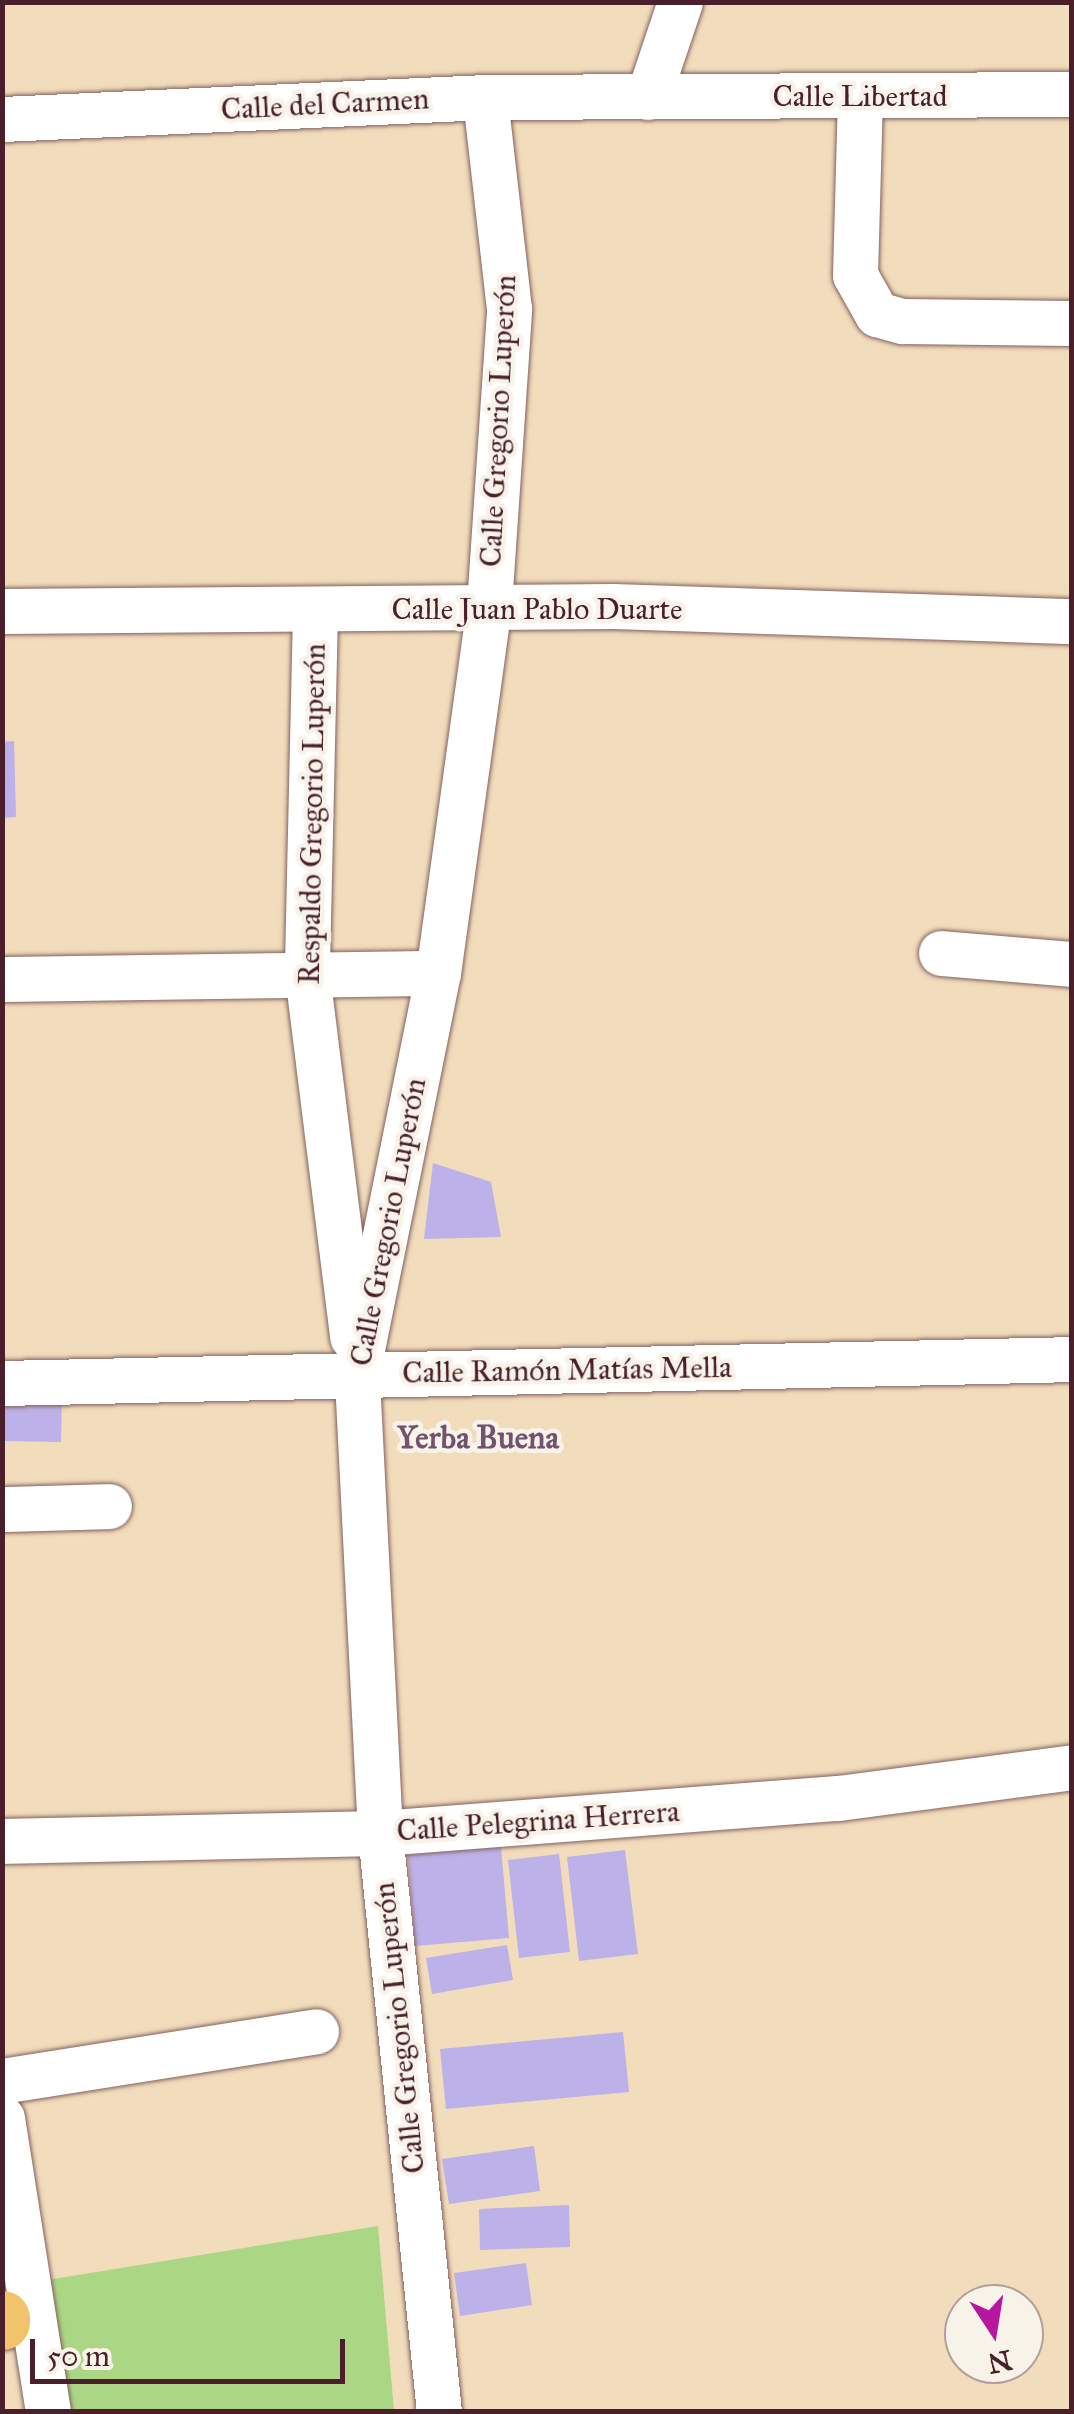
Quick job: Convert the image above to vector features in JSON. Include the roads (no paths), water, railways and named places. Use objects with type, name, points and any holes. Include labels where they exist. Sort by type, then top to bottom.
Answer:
[{"type":"street","points":[[648,97],[680,2]]},
{"type":"street","name":"Calle Libertad","points":[[648,97],[1072,94]]},
{"type":"street","points":[[860,96],[855,275],[877,314],[902,321],[1072,324]]},
{"type":"street","name":"Calle del Carmen","points":[[2,118],[485,97],[648,97]]},
{"type":"street","name":"Calle Gregorio Luperón","points":[[438,2412],[380,1833],[357,1374],[438,972],[489,605],[509,309],[485,97]]},
{"type":"street","name":"Calle Juan Pablo Duarte","points":[[2,610],[315,611],[489,605],[1072,621]]},
{"type":"street","name":"Respaldo Gregorio Luperón","points":[[315,611],[307,974],[357,1374]]},
{"type":"street","points":[[941,952],[1072,964]]},
{"type":"street","points":[[2,978],[438,972]]},
{"type":"street","name":"Calle Ramón Matías Mella","points":[[2,1383],[1072,1359]]},
{"type":"street","points":[[2,1509],[109,1506]]},
{"type":"street","name":"Calle Pelegrina Herrera","points":[[2,1841],[380,1833],[838,1798],[1072,1767]]},
{"type":"street","points":[[2,2081],[316,2031]]},
{"type":"street","points":[[2,2118],[48,2412]]},
{"type":"district","name":"Yerba Buena","points":[[478,1438]]}]
